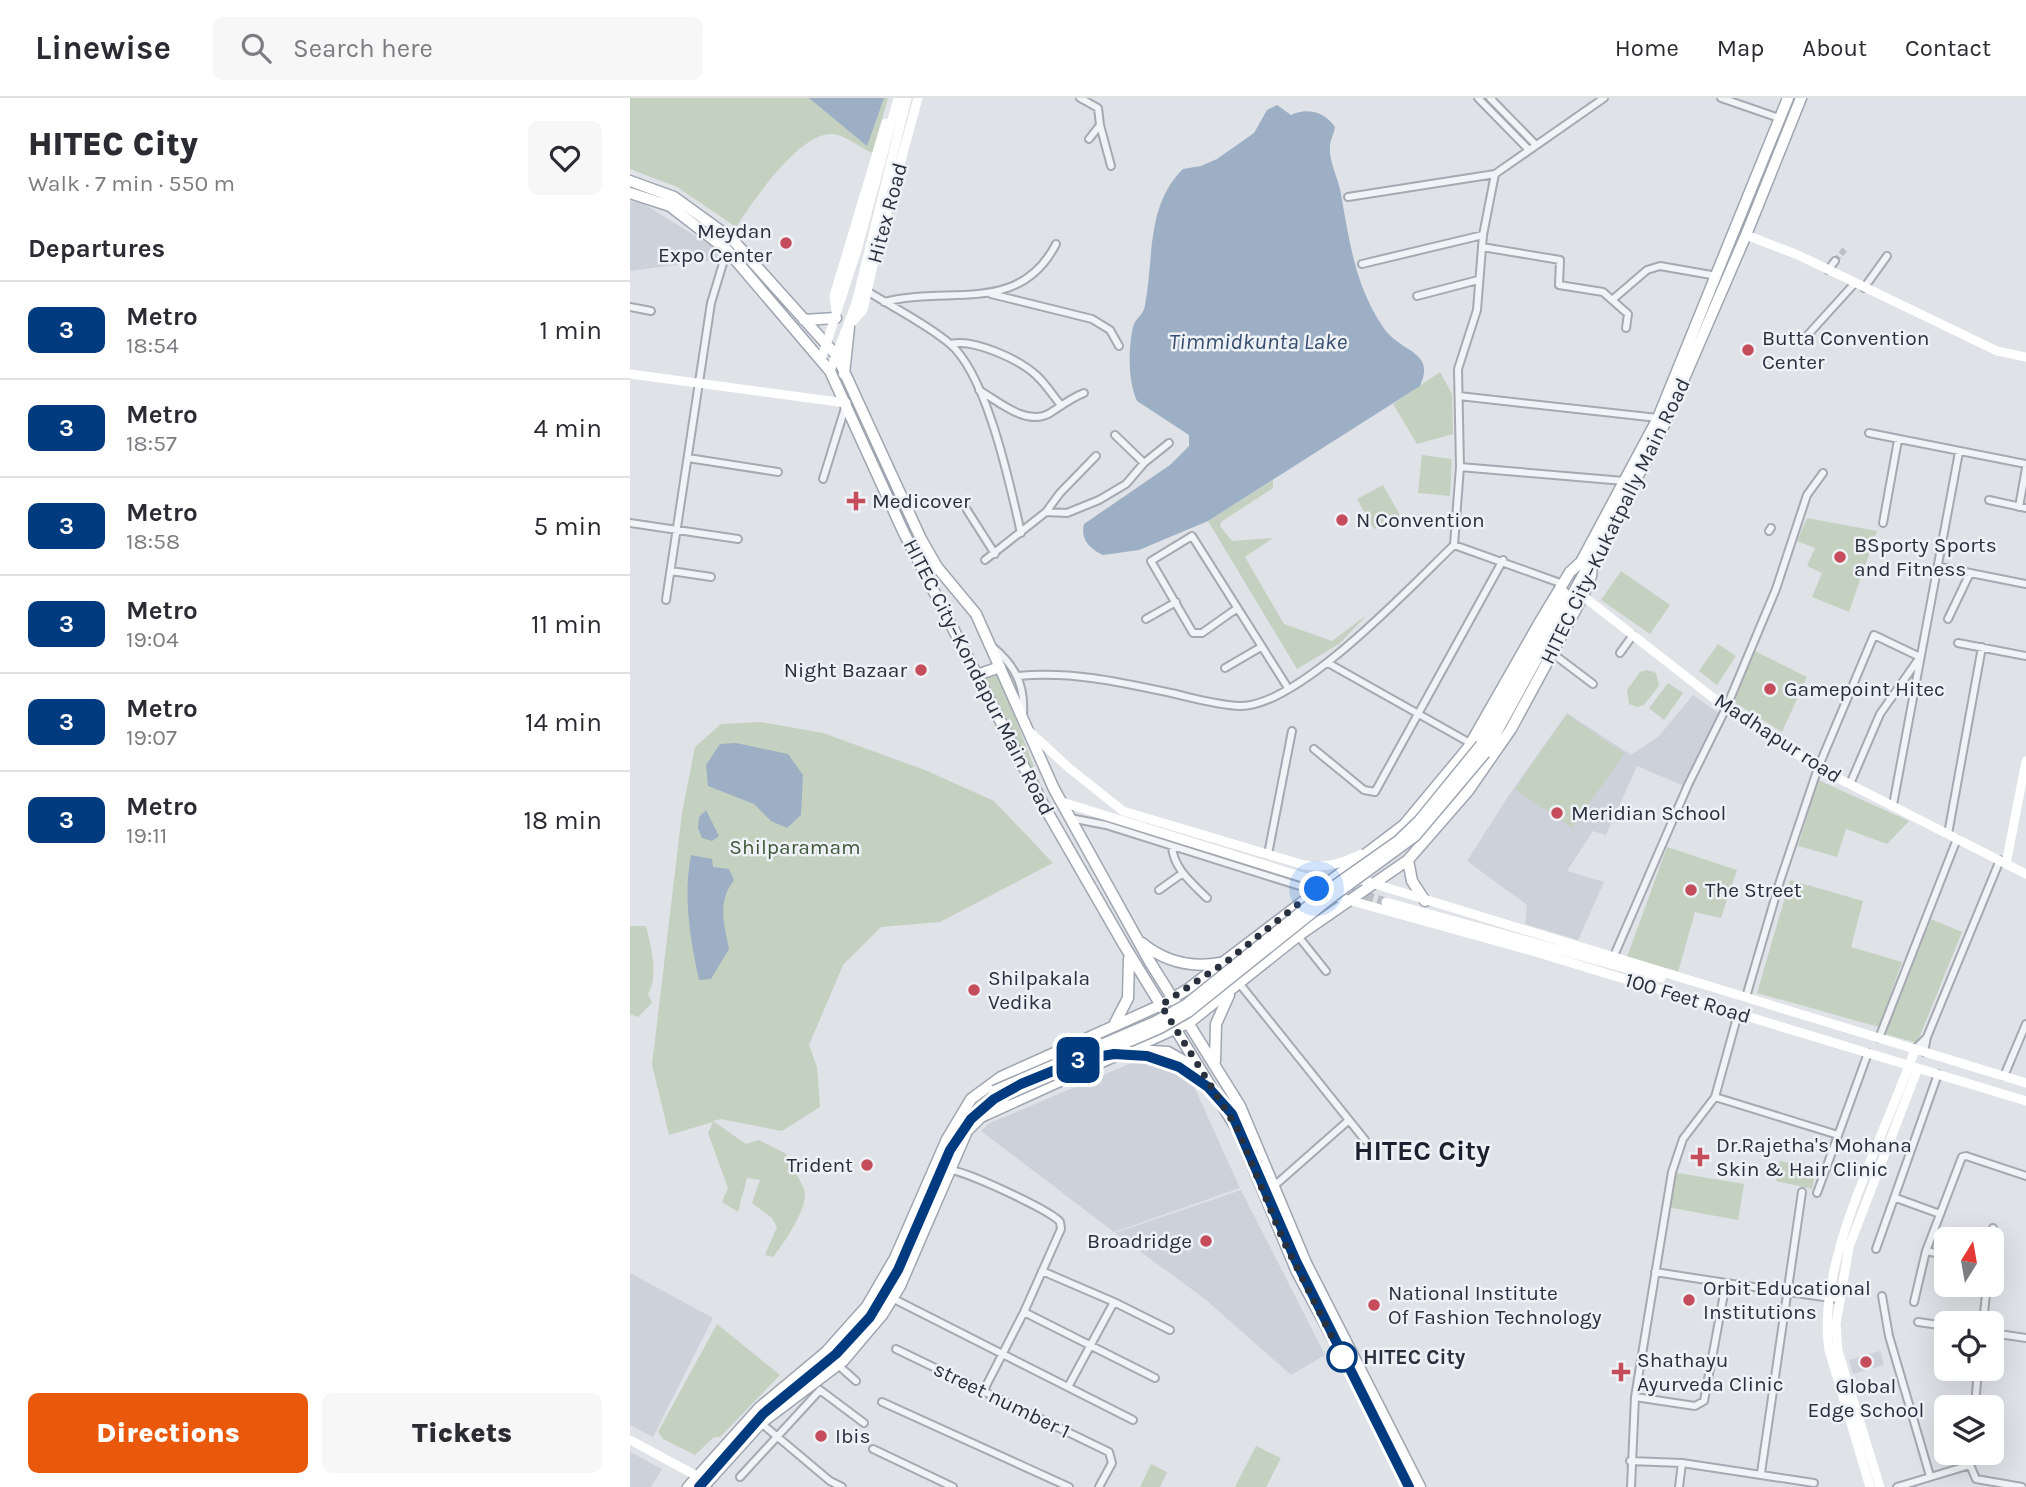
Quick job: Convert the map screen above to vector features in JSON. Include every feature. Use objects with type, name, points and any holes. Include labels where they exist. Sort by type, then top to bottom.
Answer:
[{"type":"main road","name":"HITEC City–Kukatpally Main Road","points":[[967,1132],[981,1117],[1000,1106],[1190,1022],[1298,936],[1408,860],[1468,791],[1511,729],[1583,596],[1591,576],[1586,563],[1658,418],[1788,98]]},
{"type":"main road","name":"HITEC City–Kukatpally Main Road","points":[[957,1124],[971,1099],[992,1082],[1174,998],[1226,962],[1312,886],[1340,873],[1381,845],[1404,825],[1470,743],[1563,584],[1586,563],[1657,441],[1746,235],[1801,98]]},
{"type":"main road","name":"HITEC City–Kondapur Main Road","points":[[630,181],[674,197],[695,209],[732,239],[837,356],[921,539],[937,567],[976,614],[1070,818],[1136,938],[1240,1106],[1273,1187],[1350,1353],[1420,1487]]},
{"type":"main road","name":"HITEC City–Kondapur Main Road","points":[[630,193],[670,206],[727,250],[830,371],[903,531],[1044,806],[1124,945],[1238,1130],[1297,1272],[1388,1441],[1409,1487]]},
{"type":"main road","points":[[754,282],[763,274]]},
{"type":"main road","points":[[804,320],[836,317]]},
{"type":"main road","points":[[844,374],[850,325]]},
{"type":"main road","points":[[703,1487],[761,1423],[838,1365],[882,1315],[900,1286],[967,1132],[984,1111],[1006,1095],[1174,1021],[1329,899],[1415,836],[1485,753],[1586,563]]},
{"type":"main road","points":[[976,675],[1000,667]]},
{"type":"main road","points":[[688,1487],[759,1408],[835,1343],[867,1307],[888,1272],[936,1163],[957,1124],[971,1107],[994,1091],[1172,1013],[1327,891],[1380,856],[1419,821],[1481,745],[1526,673]]},
{"type":"main road","points":[[1408,860],[1412,881],[1425,901]]},
{"type":"main road","points":[[1136,938],[1153,951],[1184,963],[1209,965],[1226,962]]},
{"type":"main road","points":[[1112,1026],[1122,1015],[1130,987],[1130,965],[1124,945]]},
{"type":"main road","points":[[1216,1065],[1216,1024],[1227,999],[1238,983]]},
{"type":"main road","points":[[1091,1036],[1103,1045],[1105,1060]]},
{"type":"main road","points":[[1125,1052],[1153,1049],[1168,1052],[1188,1062],[1203,1076]]},
{"type":"street","name":"Hitex Road","points":[[821,360],[836,317],[896,98]]},
{"type":"street","name":"Hitex Road","points":[[830,371],[850,325],[907,98]]},
{"type":"street","name":"Hitex Road","points":[[850,325],[863,310],[918,98]]},
{"type":"street","points":[[1082,98],[1098,108],[1111,166]]},
{"type":"street","points":[[1478,98],[1529,150]]},
{"type":"street","points":[[1490,98],[1536,145]]},
{"type":"street","points":[[1348,198],[1496,173],[1604,98]]},
{"type":"street","points":[[1721,98],[1779,118]]},
{"type":"street","points":[[1089,139],[1100,125]]},
{"type":"street","points":[[1018,676],[1084,676],[1238,706],[1268,701],[1328,663],[1454,545],[1460,467],[1458,369],[1477,310],[1483,235],[1496,173]]},
{"type":"street","points":[[1362,264],[1483,235]]},
{"type":"street","points":[[1746,235],[1828,270],[1997,351],[2026,357]]},
{"type":"street","points":[[884,302],[907,296],[986,293],[1029,280],[1048,259],[1056,244]]},
{"type":"street","points":[[1482,247],[1555,257],[1561,262],[1559,285],[1603,292],[1628,314],[1626,328]]},
{"type":"street","points":[[666,600],[711,303],[727,250]]},
{"type":"street","points":[[1864,288],[1887,256]]},
{"type":"street","points":[[1828,270],[1835,261]]},
{"type":"street","points":[[1612,300],[1647,270],[1660,266],[1717,276]]},
{"type":"street","points":[[1417,296],[1478,280]]},
{"type":"street","points":[[1805,338],[1854,284]]},
{"type":"street","points":[[867,291],[951,344],[977,388],[999,440],[1021,533]]},
{"type":"street","points":[[986,293],[1092,319],[1110,330],[1119,346]]},
{"type":"street","points":[[630,307],[651,312]]},
{"type":"street","points":[[951,344],[962,342],[984,347],[1026,368],[1043,382],[1061,405]]},
{"type":"street","points":[[630,374],[846,403],[823,479]]},
{"type":"street","points":[[977,388],[1027,416],[1039,417],[1084,393]]},
{"type":"street","points":[[1459,396],[1658,418]]},
{"type":"street","points":[[1870,433],[2026,466],[2023,508],[1989,500]]},
{"type":"street","points":[[1115,435],[1144,463]]},
{"type":"street","points":[[1883,523],[1898,440]]},
{"type":"street","points":[[1046,512],[1067,513],[1099,500],[1126,484],[1144,463],[1169,443]]},
{"type":"street","points":[[1892,805],[1940,567],[1959,452]]},
{"type":"street","points":[[985,561],[1046,512],[1060,493],[1096,456]]},
{"type":"street","points":[[688,458],[778,472]]},
{"type":"street","points":[[1460,467],[1625,481]]},
{"type":"street","points":[[1613,958],[1688,785],[1727,706],[1776,589],[1807,495],[1824,473]]},
{"type":"street","points":[[967,510],[995,554]]},
{"type":"street","points":[[630,523],[738,539]]},
{"type":"street","points":[[1236,609],[1198,634],[1193,633],[1152,561],[1192,536],[1288,688]]},
{"type":"street","points":[[1454,545],[1503,560],[1563,584]]},
{"type":"street","points":[[1314,749],[1364,790],[1375,792],[1503,560]]},
{"type":"street","points":[[1940,567],[2026,583]]},
{"type":"street","points":[[671,571],[711,577]]},
{"type":"street","points":[[1948,619],[1970,573]]},
{"type":"street","name":"Madhapur road","points":[[1583,596],[1727,706],[1818,768],[2026,874]]},
{"type":"street","points":[[1146,619],[1176,602]]},
{"type":"street","points":[[1620,653],[1633,635]]},
{"type":"street","points":[[1746,997],[1780,881],[1818,768],[1874,635],[1920,657]]},
{"type":"street","points":[[1958,643],[2026,656]]},
{"type":"street","points":[[990,644],[1013,664],[1024,700],[1025,723]]},
{"type":"street","points":[[1225,668],[1261,647]]},
{"type":"street","points":[[1879,1038],[1952,836],[1982,647]]},
{"type":"street","points":[[1552,653],[1593,684]]},
{"type":"street","points":[[1850,784],[1880,714],[1920,657]]},
{"type":"street","points":[[1328,663],[1416,715],[1470,743]]},
{"type":"street","name":"HITEC City–Kukatpally Main Road","points":[[1025,723],[1114,806],[1218,841],[1322,868],[1346,862],[1381,845]]},
{"type":"street","points":[[1268,854],[1292,731]]},
{"type":"street","points":[[1870,1487],[1829,1350],[1827,1332],[1834,1298],[1849,1247],[1914,1066],[2003,862],[2026,761]]},
{"type":"street","name":"100 Feet Road","points":[[1062,803],[1312,886],[1349,901],[1532,951],[2026,1101]]},
{"type":"street","points":[[1070,818],[1106,825],[1312,886]]},
{"type":"street","points":[[1172,846],[1174,861],[1206,898]]},
{"type":"street","points":[[1159,890],[1183,873]]},
{"type":"street","name":"100 Feet Road","points":[[1340,873],[2026,1083]]},
{"type":"street","points":[[1386,902],[1627,971],[1700,984]]},
{"type":"street","points":[[1298,936],[1326,971]]},
{"type":"street","points":[[1238,983],[1365,1140]]},
{"type":"street","points":[[1631,1487],[1630,1461],[1635,1397],[1678,1151],[1689,1129],[1715,1097],[1738,1014]]},
{"type":"street","points":[[1817,1038],[1823,1021]]},
{"type":"street","points":[[2004,1076],[2026,1024]]},
{"type":"street","points":[[1817,1194],[1868,1053]]},
{"type":"street","points":[[1876,1249],[1938,1074]]},
{"type":"street","points":[[1715,1097],[1838,1135]]},
{"type":"street","points":[[1273,1187],[1349,1120]]},
{"type":"street","points":[[1914,1302],[1926,1251],[1962,1157],[2026,1176]]},
{"type":"street","points":[[949,1170],[958,1170],[1057,1217],[1061,1229],[1024,1312],[986,1386]]},
{"type":"street","points":[[1761,1473],[1785,1291],[1802,1192]]},
{"type":"street","points":[[1896,1198],[1940,1214]]},
{"type":"street","points":[[1926,1251],[1934,1253]]},
{"type":"street","points":[[1042,1271],[1170,1330]]},
{"type":"street","points":[[1655,1272],[1834,1298]]},
{"type":"street","points":[[1635,1397],[1695,1406],[1704,1401],[1726,1283]]},
{"type":"street","points":[[1882,1296],[1889,1336],[1930,1476]]},
{"type":"street","points":[[892,1298],[1133,1420]]},
{"type":"street","points":[[1834,1298],[1838,1351],[1880,1487]]},
{"type":"street","points":[[1068,1387],[1114,1302]]},
{"type":"street","points":[[1024,1312],[1155,1378]]},
{"type":"street","points":[[1918,1321],[1934,1324]]},
{"type":"street","points":[[2004,1335],[2026,1338]]},
{"type":"street","name":"street number 1","points":[[896,1349],[1109,1452],[1112,1463],[1099,1487]]},
{"type":"street","points":[[838,1365],[856,1381]]},
{"type":"street","points":[[740,1476],[822,1389],[863,1421]]},
{"type":"street","points":[[882,1402],[1069,1487]]},
{"type":"street","points":[[761,1423],[827,1484],[842,1487]]},
{"type":"street","points":[[630,1440],[697,1476]]},
{"type":"street","points":[[873,1450],[940,1484],[953,1487]]},
{"type":"street","points":[[1630,1461],[1682,1462],[1814,1483]]},
{"type":"street","points":[[1679,1487],[1682,1462]]},
{"type":"street","points":[[1897,1487],[1969,1465],[1976,1479],[2022,1487]]},
{"type":"shaded area","points":[[630,201],[642,203],[715,248],[721,259],[630,271]]},
{"type":"shaded area","name":"Meridian School","points":[[1693,695],[1720,714],[1684,786],[1637,766],[1606,835],[1593,831],[1567,871],[1604,882],[1578,940],[1525,924],[1527,905],[1467,861],[1509,795],[1567,713],[1631,755],[1659,736]]},
{"type":"shaded area","points":[[1141,1059],[1179,1072],[1191,1080],[1240,1188],[1114,1232],[981,1131],[990,1123]]},
{"type":"shaded area","name":"Broadridge","points":[[1241,1190],[1325,1355],[1291,1375],[1205,1299],[1115,1233]]},
{"type":"shaded area","points":[[630,1273],[713,1318],[653,1437],[630,1425]]},
{"type":"shaded area","name":"Global Edge School","points":[[1880,1351],[1884,1365],[1853,1374],[1849,1360]]},
{"type":"shaded area","points":[[630,1452],[662,1469],[651,1487],[630,1487]]},
{"type":"green space","points":[[630,98],[888,98],[872,153],[838,135],[824,135],[810,142],[780,168],[736,227],[677,187],[630,169]]},
{"type":"green space","points":[[1440,372],[1452,394],[1453,434],[1417,444],[1393,404]]},
{"type":"green space","points":[[1422,455],[1452,459],[1450,496],[1418,493]]},
{"type":"green space","points":[[1273,480],[1273,488],[1221,522],[1220,526],[1232,541],[1273,538],[1245,557],[1284,624],[1332,641],[1368,614],[1339,644],[1297,669],[1208,521]]},
{"type":"green space","points":[[1383,485],[1400,515],[1374,529],[1357,499]]},
{"type":"green space","name":"BSporty Sports and Fitness","points":[[1807,518],[1877,531],[1849,612],[1812,597],[1822,573],[1807,566],[1815,548],[1797,541]]},
{"type":"green space","points":[[1621,571],[1670,605],[1650,634],[1601,600]]},
{"type":"green space","points":[[1718,644],[1736,656],[1717,685],[1699,671]]},
{"type":"green space","name":"Gamepoint Hitec","points":[[1755,651],[1807,677],[1782,732],[1734,702]]},
{"type":"green space","points":[[1647,670],[1656,673],[1659,686],[1644,705],[1637,707],[1629,704],[1627,690],[1640,672]]},
{"type":"green space","points":[[998,672],[1042,788],[984,676],[992,677]]},
{"type":"green space","points":[[1668,683],[1683,693],[1664,720],[1649,708]]},
{"type":"green space","points":[[1567,714],[1624,754],[1572,828],[1515,789]]},
{"type":"green space","name":"Shilparamam","points":[[761,722],[823,733],[925,770],[994,801],[1053,863],[940,922],[881,927],[843,965],[809,1045],[817,1067],[820,1107],[782,1131],[721,1119],[713,1121],[746,1144],[759,1140],[786,1154],[804,1189],[800,1214],[773,1257],[765,1255],[777,1227],[772,1218],[752,1203],[760,1180],[747,1178],[738,1212],[722,1202],[728,1188],[708,1133],[713,1122],[669,1135],[652,1065],[682,813],[695,747],[721,724]]},
{"type":"green space","points":[[1818,780],[1909,821],[1887,844],[1846,829],[1837,857],[1798,846]]},
{"type":"green space","name":"The Street","points":[[1667,847],[1737,870],[1721,918],[1695,912],[1678,972],[1627,957]]},
{"type":"green space","points":[[1790,880],[1863,901],[1851,947],[1902,962],[1879,1027],[1757,993]]},
{"type":"green space","points":[[1931,919],[1962,932],[1917,1043],[1885,1034]]},
{"type":"green space","points":[[630,926],[646,926],[653,960],[653,978],[648,994],[652,1003],[638,1017],[630,1014]]},
{"type":"green space","points":[[1780,1161],[1816,1169],[1812,1189],[1776,1181]]},
{"type":"green space","points":[[1672,1172],[1744,1184],[1738,1220],[1667,1207]]},
{"type":"green space","points":[[717,1324],[780,1375],[720,1437],[714,1437],[695,1455],[663,1439],[658,1432]]},
{"type":"green space","points":[[1256,1446],[1281,1458],[1266,1487],[1235,1487]]},
{"type":"green space","points":[[1151,1464],[1167,1472],[1160,1487],[1140,1487]]},
{"type":"water","points":[[809,98],[884,98],[867,146]]},
{"type":"water","name":"Timmidkunta Lake","points":[[1277,105],[1291,115],[1303,111],[1315,112],[1335,127],[1330,144],[1331,158],[1359,277],[1383,327],[1424,365],[1420,386],[1208,521],[1139,550],[1103,555],[1087,543],[1083,534],[1084,524],[1170,465],[1189,446],[1189,435],[1137,401],[1130,375],[1131,336],[1134,324],[1144,308],[1157,215],[1163,199],[1171,183],[1183,169],[1201,166],[1217,159],[1254,133],[1267,110]]},
{"type":"water","points":[[736,743],[788,754],[803,775],[801,815],[787,828],[771,821],[754,804],[708,786],[706,765],[720,744]]},
{"type":"water","points":[[706,810],[719,836],[712,841],[702,838],[698,828],[699,817]]},
{"type":"water","points":[[691,855],[712,859],[713,867],[729,869],[734,880],[724,905],[729,949],[711,979],[699,980],[693,949],[688,902]]},
{"type":"tunnel","points":[[1835,261],[1846,248]]},
{"type":"tunnel","points":[[1313,880],[1386,902]]},
{"type":"railway","points":[[692,1487],[729,1443],[759,1413],[830,1353],[862,1319],[893,1268],[941,1156],[975,1109],[996,1091],[1035,1071],[1085,1054],[1116,1050],[1158,1054],[1190,1067],[1215,1087],[1235,1111],[1251,1140],[1288,1233],[1414,1487]]},
{"type":"metro line","name":"3","points":[[699,1487],[763,1414],[836,1354],[870,1317],[898,1270],[950,1150],[971,1119],[988,1103],[1010,1089],[1064,1065],[1093,1056],[1114,1054],[1147,1056],[1187,1071],[1217,1095],[1232,1114],[1243,1133],[1285,1238],[1409,1487]]},
{"type":"place","name":"Meydan Expo Center","points":[[786,243]]},
{"type":"place","name":"Butta Convention Center","points":[[1748,350]]},
{"type":"place","name":"Medicover","points":[[856,501]]},
{"type":"place","name":"N Convention","points":[[1342,520]]},
{"type":"place","name":"BSporty Sports and Fitness","points":[[1840,557]]},
{"type":"place","name":"Night Bazaar","points":[[921,670]]},
{"type":"place","name":"Gamepoint Hitec","points":[[1770,689]]},
{"type":"place","name":"Meridian School","points":[[1557,813]]},
{"type":"place","name":"The Street","points":[[1691,890]]},
{"type":"place","name":"Shilpakala Vedika","points":[[974,990]]},
{"type":"place","name":"Dr.Rajetha's Mohana Skin & Hair Clinic","points":[[1700,1157]]},
{"type":"place","name":"Trident","points":[[867,1165]]},
{"type":"place","name":"Broadridge","points":[[1206,1241]]},
{"type":"place","name":"Orbit Educational Institutions","points":[[1689,1300]]},
{"type":"place","name":"National Institute Of Fashion Technology","points":[[1374,1305]]},
{"type":"place","name":"HITEC City","points":[[1342,1357]]},
{"type":"place","name":"Global Edge School","points":[[1866,1362]]},
{"type":"place","name":"Shathayu Ayurveda Clinic","points":[[1621,1372]]},
{"type":"place","name":"Ibis","points":[[821,1436]]},
{"type":"district","name":"HITEC City","points":[[1422,1150]]},
{"type":"route","points":[[1317,889],[1226,962],[1161,1005],[1233,1120],[1297,1272],[1342,1357]]}]
